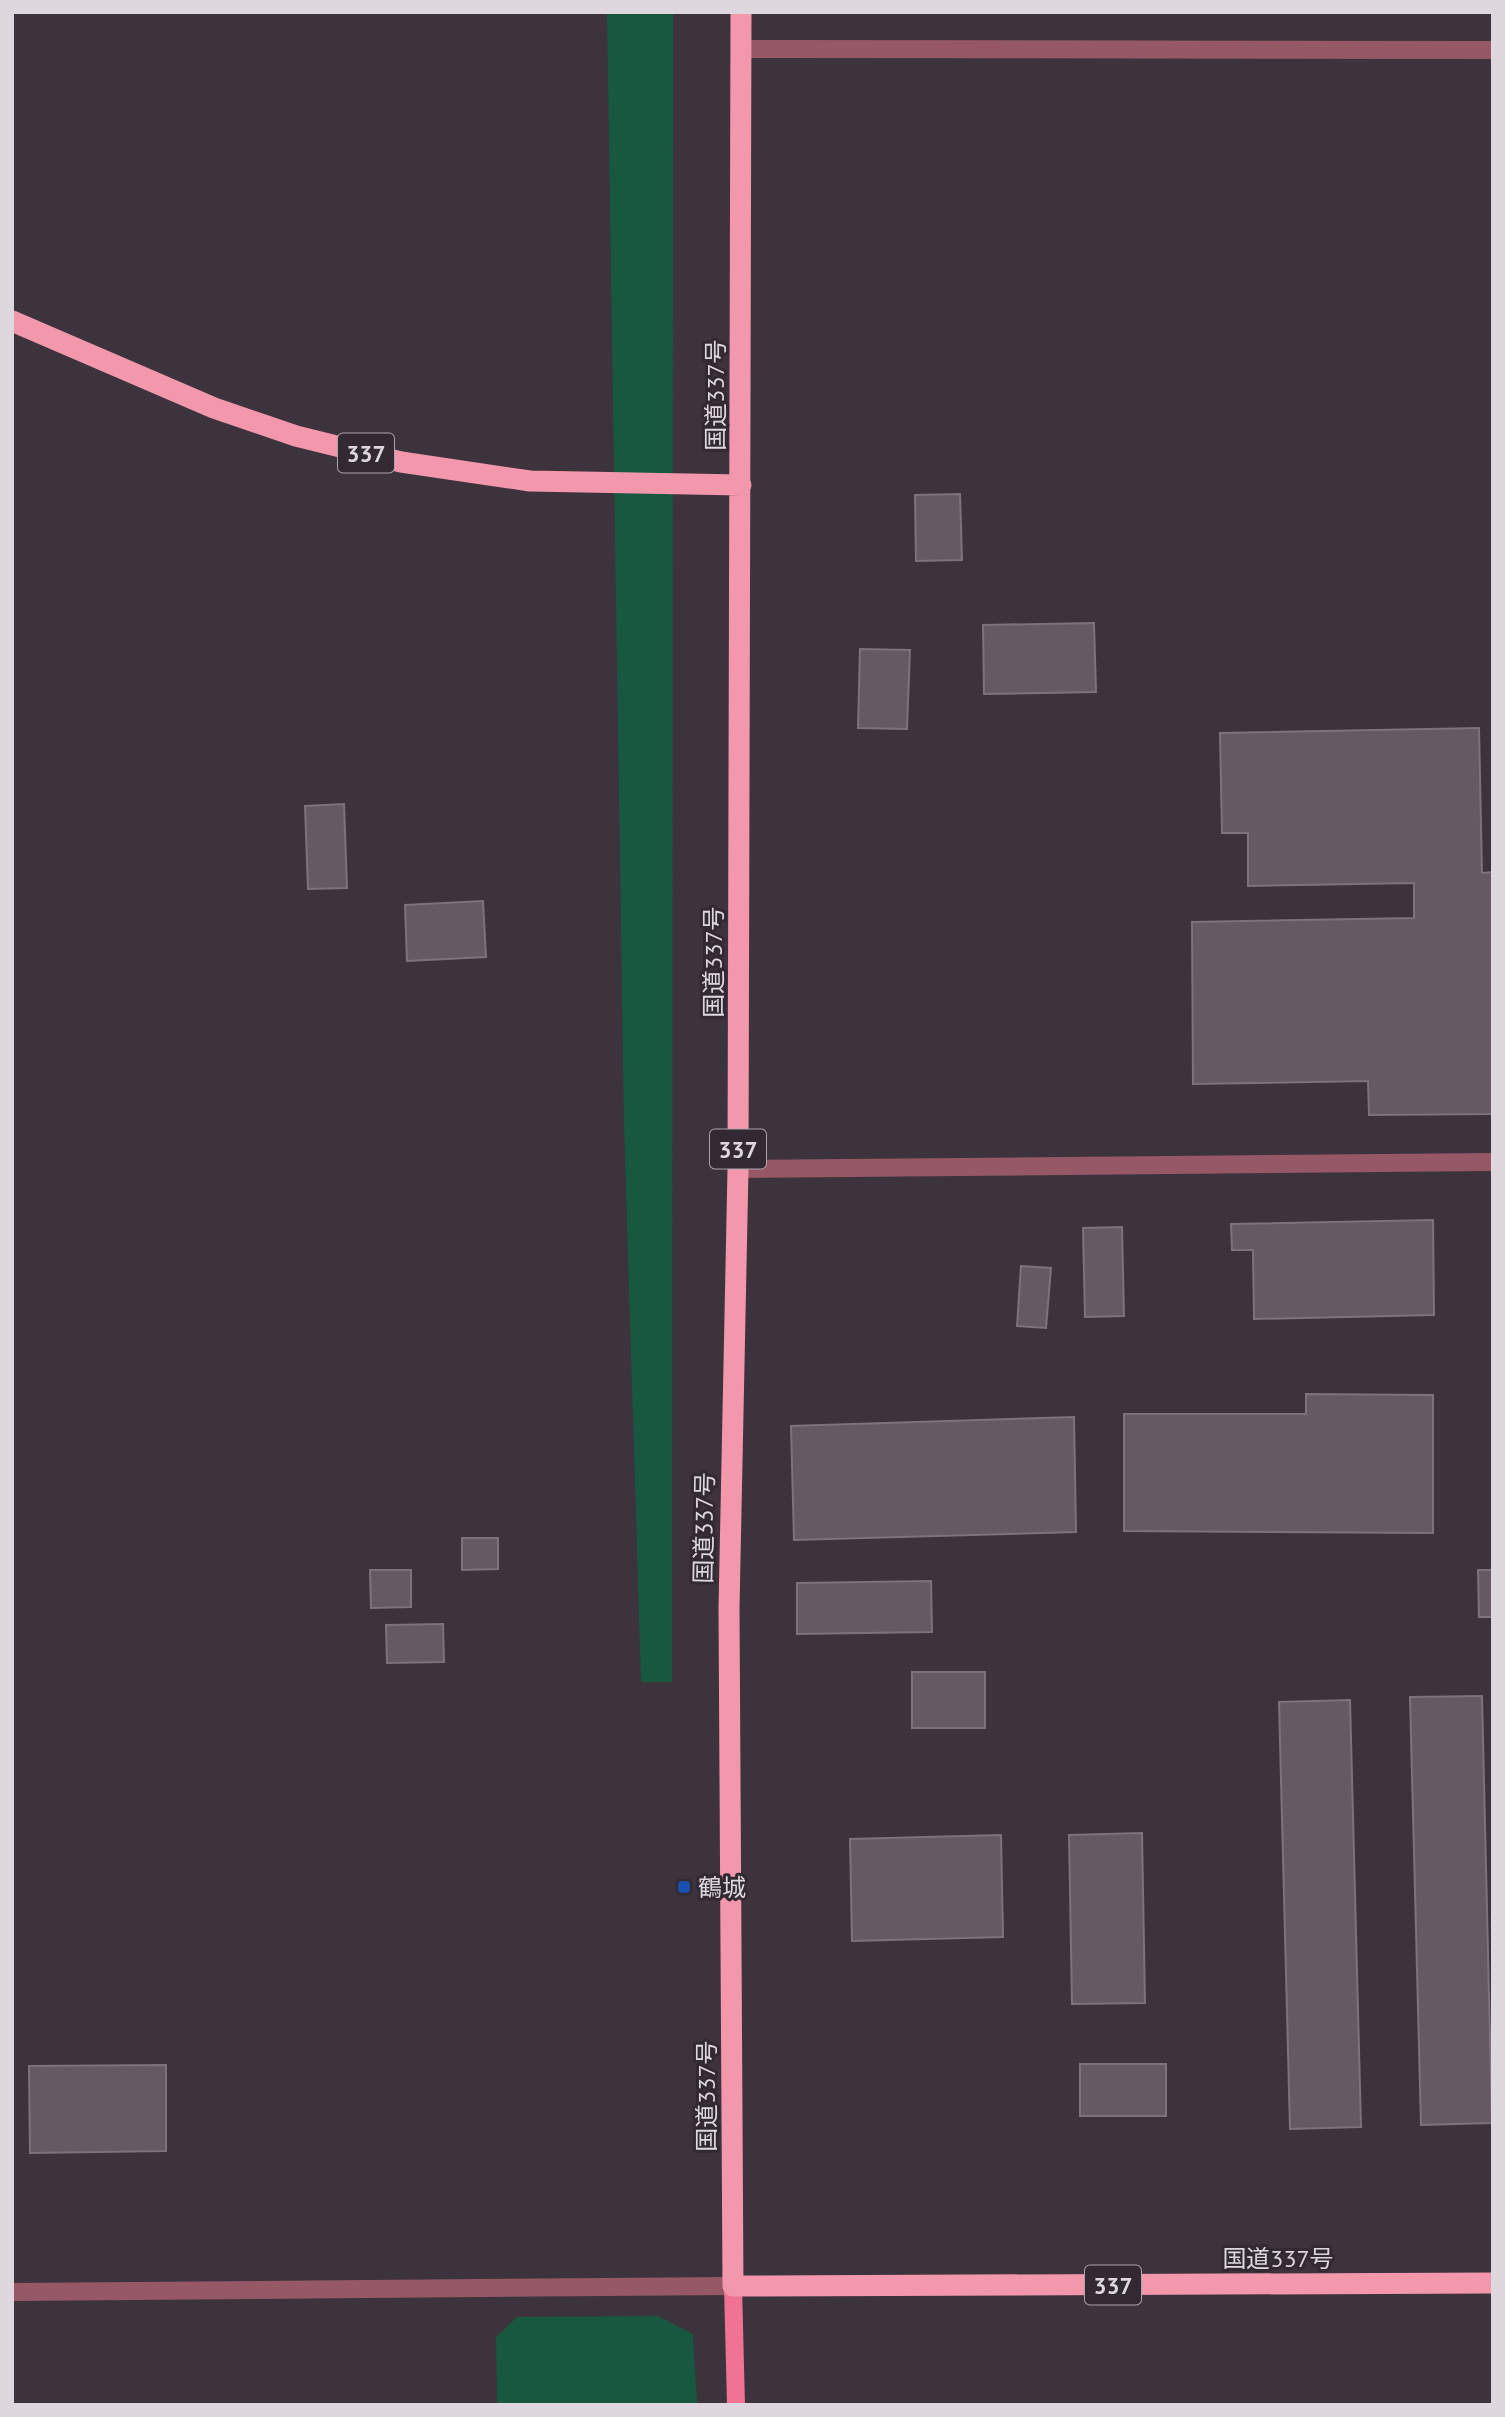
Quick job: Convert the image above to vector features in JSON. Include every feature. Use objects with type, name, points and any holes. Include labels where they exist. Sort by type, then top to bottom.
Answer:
[{"type":"highway","name":"国道337号","points":[[741,12],[738,1169],[729,1608],[733,2286],[1493,2283]]},
{"type":"highway","name":"337","points":[[12,321],[214,408],[296,436],[401,462],[530,481],[741,485]]},
{"type":"main road","points":[[733,2286],[736,2405]]},
{"type":"street","points":[[742,49],[1493,50]]},
{"type":"street","points":[[738,1169],[1493,1162]]},
{"type":"street","points":[[12,2292],[733,2286]]},
{"type":"green space","points":[[607,12],[673,12],[672,1682],[641,1682],[624,1125]]},
{"type":"green space","points":[[658,2316],[693,2334],[697,2405],[497,2405],[496,2337],[517,2317]]},
{"type":"building","points":[[960,494],[962,560],[916,561],[915,495]]},
{"type":"building","points":[[1094,623],[1096,692],[984,694],[983,625]]},
{"type":"building","points":[[860,649],[910,650],[907,729],[858,728]]},
{"type":"building","points":[[1479,728],[1482,873],[1493,872],[1493,1114],[1369,1115],[1368,1081],[1193,1084],[1192,922],[1414,918],[1414,883],[1248,886],[1248,833],[1222,833],[1220,733]]},
{"type":"building","points":[[344,804],[347,888],[308,889],[305,806]]},
{"type":"building","points":[[483,901],[486,957],[407,961],[405,905]]},
{"type":"building","points":[[1433,1220],[1434,1315],[1254,1319],[1253,1250],[1232,1250],[1231,1224]]},
{"type":"building","points":[[1122,1227],[1124,1316],[1085,1317],[1083,1228]]},
{"type":"building","points":[[1021,1266],[1051,1268],[1046,1328],[1017,1326]]},
{"type":"building","points":[[1306,1394],[1433,1395],[1433,1533],[1124,1531],[1124,1414],[1306,1414]]},
{"type":"building","points":[[1074,1417],[1076,1532],[794,1540],[791,1426]]},
{"type":"building","points":[[462,1538],[498,1538],[498,1569],[462,1570]]},
{"type":"building","points":[[370,1570],[411,1570],[411,1607],[371,1608]]},
{"type":"building","points":[[1478,1570],[1493,1570],[1493,1617],[1479,1617]]},
{"type":"building","points":[[931,1581],[932,1632],[797,1634],[797,1583]]},
{"type":"building","points":[[443,1624],[444,1662],[387,1663],[386,1625]]},
{"type":"building","points":[[912,1672],[985,1672],[985,1728],[912,1728]]},
{"type":"building","points":[[1482,1696],[1492,2123],[1421,2125],[1410,1697]]},
{"type":"building","points":[[1350,1700],[1361,2127],[1290,2129],[1279,1702]]},
{"type":"building","points":[[1142,1833],[1145,2003],[1072,2004],[1069,1835]]},
{"type":"building","points":[[1001,1835],[1003,1937],[852,1941],[850,1839]]},
{"type":"building","points":[[1080,2064],[1166,2064],[1166,2116],[1080,2116]]},
{"type":"building","points":[[166,2065],[166,2151],[30,2153],[29,2066]]},
{"type":"place","name":"鶴城","points":[[684,1887]]}]
